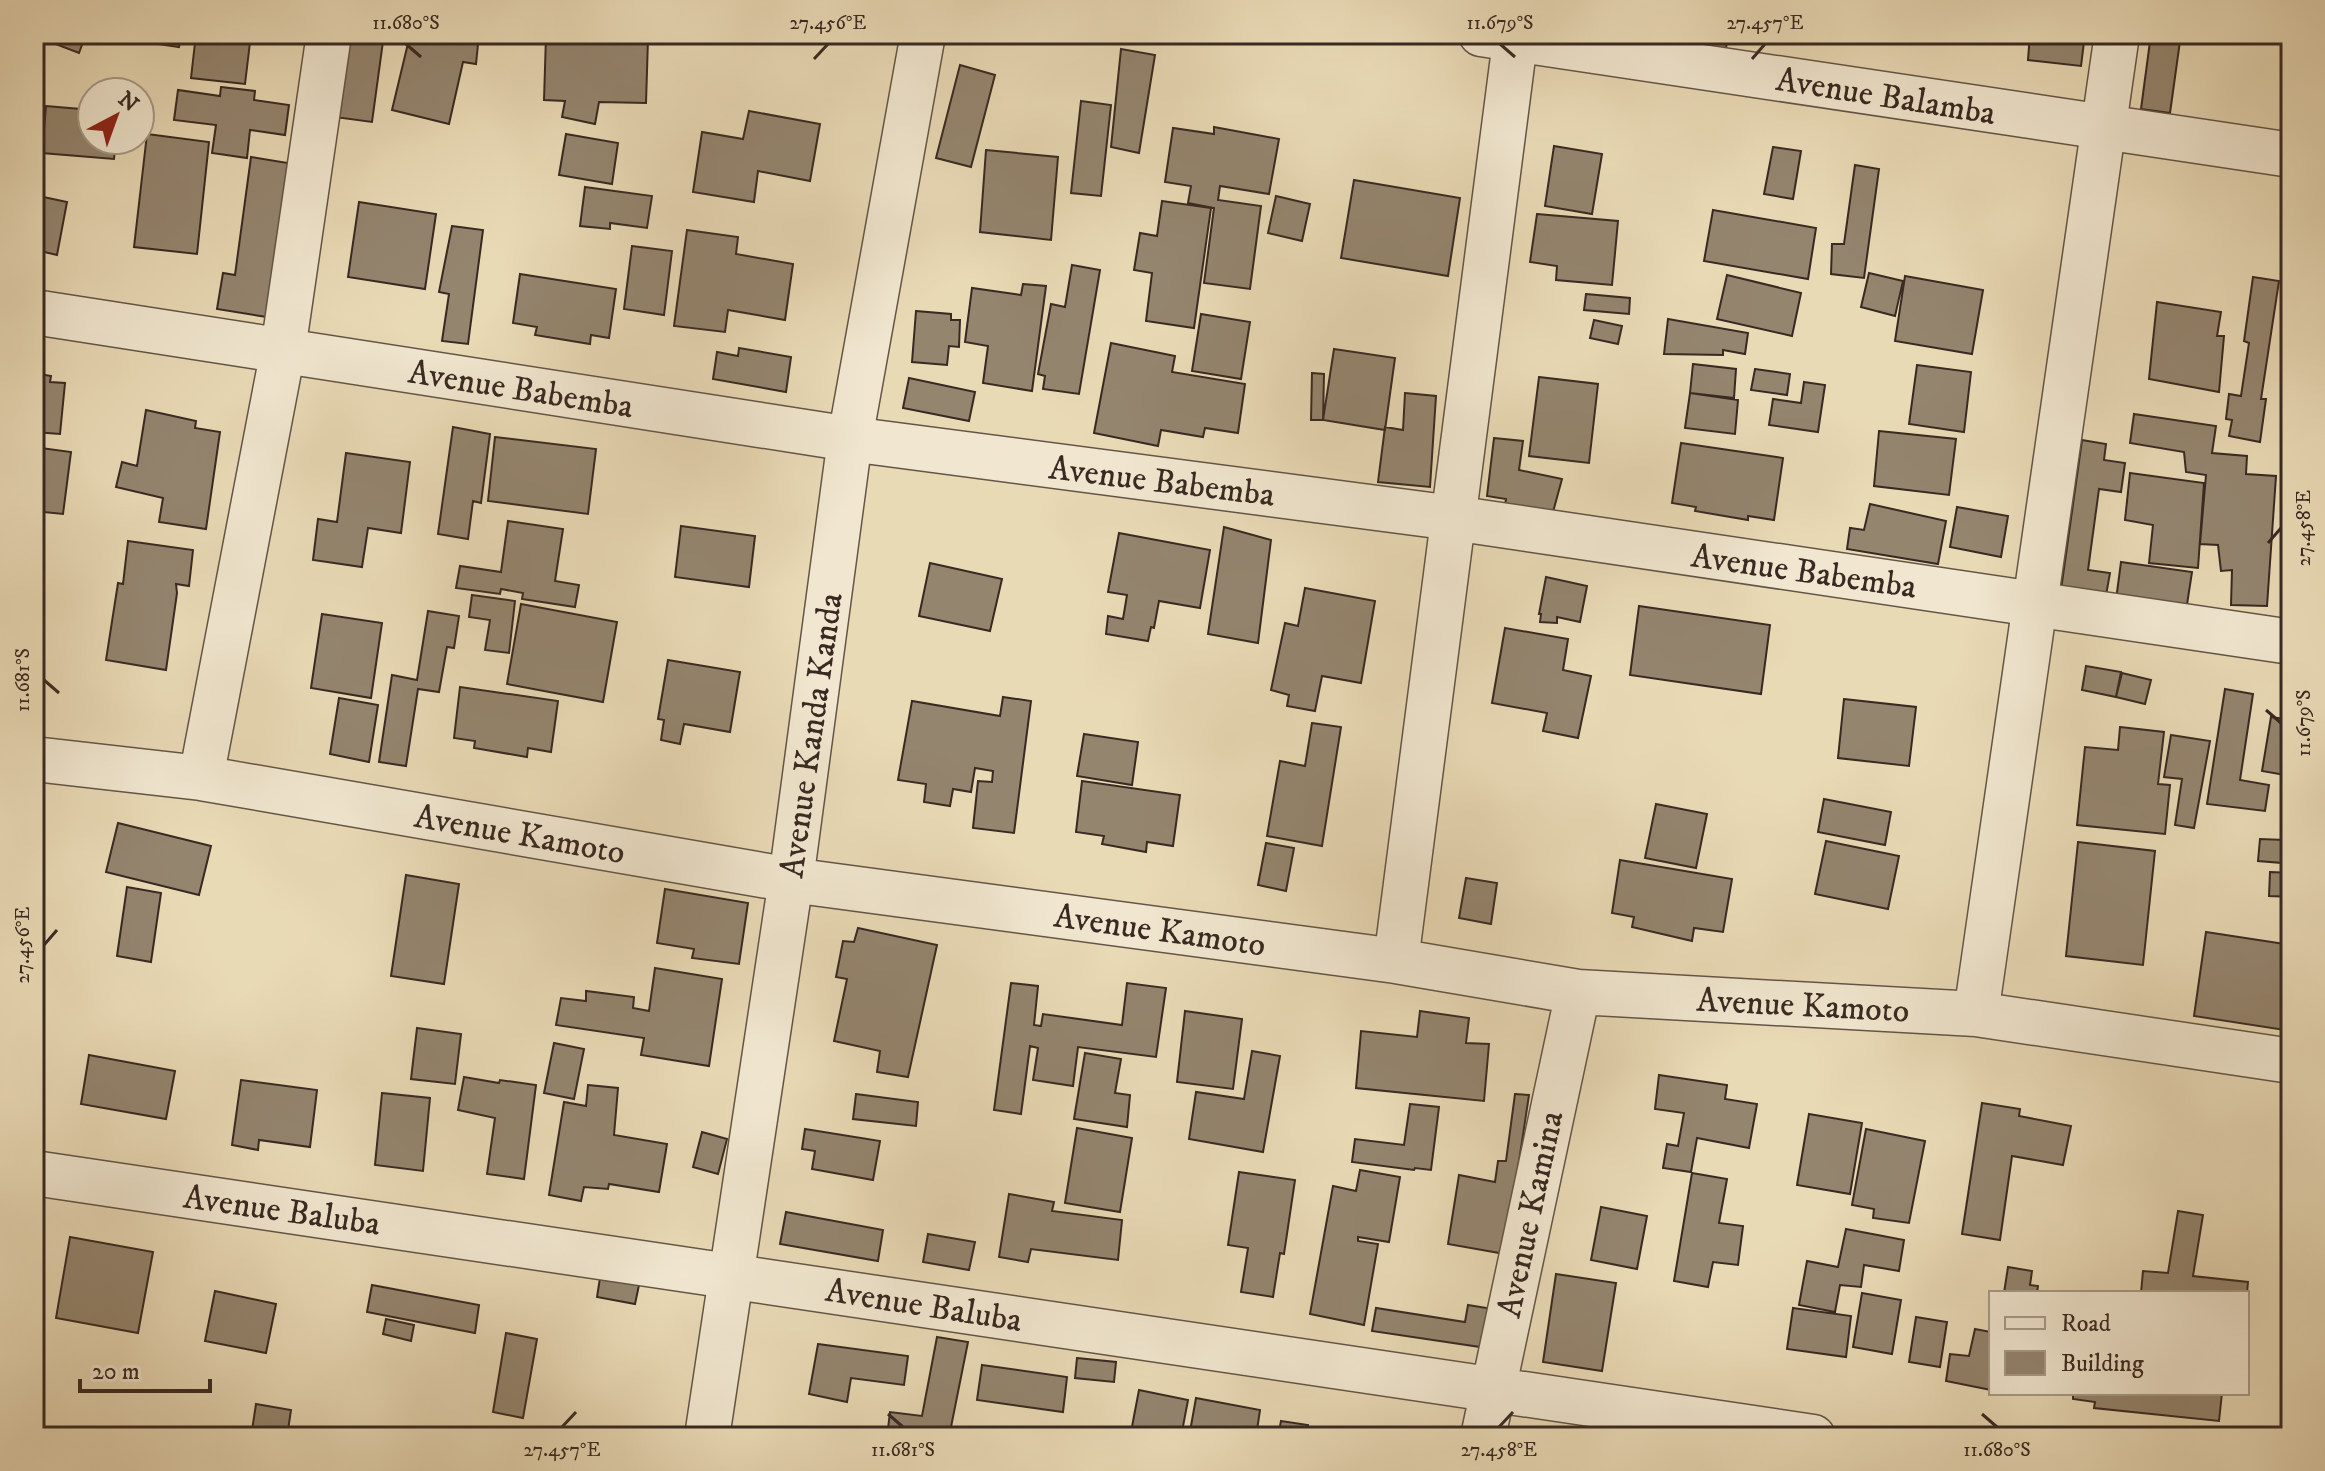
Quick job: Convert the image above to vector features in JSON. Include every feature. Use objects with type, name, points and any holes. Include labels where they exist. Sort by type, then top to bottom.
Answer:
[{"type":"street","points":[[201,778],[283,350],[329,34]]},
{"type":"street","name":"Avenue Kanda Kanda","points":[[707,1437],[791,880],[850,439],[923,34]]},
{"type":"street","points":[[1976,1014],[2117,34]]},
{"type":"street","points":[[1396,961],[1453,518],[1504,36]]},
{"type":"street","name":"Avenue Balamba","points":[[1504,36],[2291,155]]},
{"type":"street","name":"Avenue Babemba","points":[[34,312],[850,439],[1453,518],[2291,642]]},
{"type":"street","name":"Avenue Kamoto","points":[[34,759],[201,778],[791,880],[1396,961],[1578,992],[1976,1014],[2291,1061]]},
{"type":"street","name":"Avenue Kamina","points":[[1483,1437],[1578,992]]},
{"type":"street","name":"Avenue Baluba","points":[[34,1173],[1813,1437]]},
{"type":"building","points":[[48,34],[86,34],[79,53],[45,40]]},
{"type":"building","points":[[152,34],[181,34],[179,47],[151,43]]},
{"type":"building","points":[[196,34],[251,34],[245,84],[191,78]]},
{"type":"building","points":[[338,34],[384,34],[372,122],[327,116]]},
{"type":"building","points":[[430,34],[479,34],[476,64],[463,62],[449,124],[392,110],[410,35],[429,39]]},
{"type":"building","points":[[1662,34],[1727,34],[1726,51],[1660,43]]},
{"type":"building","points":[[2030,34],[2085,34],[2081,66],[2028,60]]},
{"type":"building","points":[[2151,34],[2181,34],[2170,113],[2141,109]]},
{"type":"building","points":[[2264,34],[2291,34],[2291,39]]},
{"type":"building","points":[[546,36],[648,39],[646,103],[599,102],[595,124],[562,117],[565,101],[544,100]]},
{"type":"building","points":[[1121,49],[1155,55],[1139,153],[1111,147]]},
{"type":"building","points":[[960,65],[995,75],[971,167],[936,158]]},
{"type":"building","points":[[221,87],[255,91],[254,100],[289,105],[285,135],[250,130],[247,158],[212,153],[216,125],[174,120],[178,90],[220,96]]},
{"type":"building","points":[[1081,101],[1111,105],[1101,196],[1071,193]]},
{"type":"building","points":[[46,106],[76,109],[76,156],[42,153]]},
{"type":"building","points":[[749,111],[820,124],[810,181],[758,171],[754,202],[693,192],[702,132],[743,139]]},
{"type":"building","points":[[1214,127],[1279,139],[1269,194],[1220,186],[1218,200],[1261,206],[1250,289],[1204,283],[1214,208],[1188,203],[1191,186],[1165,182],[1173,128],[1214,134]]},
{"type":"building","points":[[566,134],[618,143],[612,184],[559,175]]},
{"type":"building","points":[[156,135],[209,142],[197,254],[134,247],[144,156],[156,156]]},
{"type":"building","points":[[1554,146],[1602,154],[1592,214],[1545,206]]},
{"type":"building","points":[[1773,147],[1801,151],[1793,199],[1764,194]]},
{"type":"building","points":[[986,150],[1058,157],[1051,240],[980,232]]},
{"type":"building","points":[[78,156],[114,156],[114,159]]},
{"type":"building","points":[[251,157],[294,164],[273,318],[217,309],[223,273],[235,275]]},
{"type":"building","points":[[1855,165],[1879,169],[1864,278],[1831,274],[1832,244],[1844,244]]},
{"type":"building","points":[[1354,180],[1460,198],[1448,276],[1341,258]]},
{"type":"building","points":[[585,187],[652,196],[647,228],[610,223],[610,229],[580,226]]},
{"type":"building","points":[[34,195],[67,202],[57,255],[40,251],[39,263],[34,262]]},
{"type":"building","points":[[1276,196],[1310,204],[1302,241],[1268,233]]},
{"type":"building","points":[[1162,201],[1211,208],[1194,328],[1146,321],[1152,273],[1134,270],[1140,233],[1157,236]]},
{"type":"building","points":[[359,202],[436,214],[425,289],[348,277]]},
{"type":"building","points":[[1713,210],[1816,228],[1808,279],[1704,261]]},
{"type":"building","points":[[1537,214],[1618,221],[1612,285],[1556,280],[1557,266],[1530,262]]},
{"type":"building","points":[[452,226],[483,230],[468,344],[442,341],[449,294],[439,292]]},
{"type":"building","points":[[687,230],[738,237],[736,254],[793,264],[785,320],[728,310],[725,332],[674,326]]},
{"type":"building","points":[[632,246],[672,251],[664,315],[624,309]]},
{"type":"building","points":[[1072,265],[1100,270],[1079,394],[1043,389],[1045,376],[1038,374],[1051,304],[1065,307]]},
{"type":"building","points":[[1869,273],[1903,281],[1895,316],[1861,307]]},
{"type":"building","points":[[520,274],[616,289],[609,338],[591,335],[590,344],[535,335],[537,327],[513,323]]},
{"type":"building","points":[[1727,275],[1801,293],[1792,336],[1717,319]]},
{"type":"building","points":[[1905,276],[1983,290],[1972,354],[1895,341]]},
{"type":"building","points":[[2253,277],[2279,281],[2261,399],[2266,399],[2260,442],[2229,436],[2232,420],[2226,419],[2229,394],[2241,396],[2249,343],[2244,341]]},
{"type":"building","points":[[1023,284],[1046,286],[1032,391],[983,383],[988,346],[965,342],[972,288],[1021,295]]},
{"type":"building","points":[[1586,294],[1630,298],[1629,314],[1584,310]]},
{"type":"building","points":[[2157,302],[2221,312],[2217,336],[2224,336],[2219,392],[2149,379]]},
{"type":"building","points":[[916,311],[951,314],[951,320],[960,320],[959,347],[949,346],[947,365],[912,362]]},
{"type":"building","points":[[1201,314],[1250,322],[1241,379],[1192,371]]},
{"type":"building","points":[[1668,319],[1748,333],[1745,354],[1723,350],[1723,355],[1664,354]]},
{"type":"building","points":[[1594,320],[1622,326],[1618,344],[1590,338]]},
{"type":"building","points":[[1111,343],[1175,356],[1172,372],[1245,384],[1238,433],[1205,428],[1203,437],[1161,430],[1158,446],[1094,433]]},
{"type":"building","points":[[739,348],[791,357],[786,392],[713,379],[717,352],[738,356]]},
{"type":"building","points":[[1334,349],[1395,358],[1385,430],[1323,420]]},
{"type":"building","points":[[1693,364],[1736,369],[1734,398],[1690,393]]},
{"type":"building","points":[[1917,365],[1971,372],[1964,432],[1909,424]]},
{"type":"building","points":[[1755,369],[1790,374],[1787,395],[1751,390]]},
{"type":"building","points":[[34,373],[51,376],[50,382],[65,383],[60,434],[34,432]]},
{"type":"building","points":[[1312,373],[1324,374],[1323,420],[1311,420]]},
{"type":"building","points":[[1539,377],[1598,384],[1589,463],[1529,456]]},
{"type":"building","points":[[909,378],[975,392],[969,421],[903,408]]},
{"type":"building","points":[[1804,382],[1825,385],[1818,432],[1769,425],[1773,399],[1801,403]]},
{"type":"building","points":[[1405,393],[1436,396],[1430,487],[1378,482],[1385,427],[1403,430]]},
{"type":"building","points":[[1690,393],[1738,400],[1735,434],[1685,428]]},
{"type":"building","points":[[146,410],[196,421],[195,428],[220,432],[206,529],[159,522],[163,498],[116,487],[122,462],[137,466]]},
{"type":"building","points":[[2134,414],[2216,426],[2212,453],[2247,456],[2246,474],[2276,476],[2267,606],[2231,605],[2232,570],[2221,571],[2218,545],[2200,544],[2206,475],[2186,472],[2184,452],[2130,443]]},
{"type":"building","points":[[453,427],[490,434],[481,503],[473,501],[468,539],[438,534]]},
{"type":"building","points":[[1879,431],[1956,439],[1949,495],[1874,486]]},
{"type":"building","points":[[495,437],[596,449],[588,514],[488,501]]},
{"type":"building","points":[[1494,438],[1523,441],[1519,470],[1562,479],[1553,512],[1505,505],[1506,499],[1487,496]]},
{"type":"building","points":[[2082,440],[2106,444],[2104,460],[2125,463],[2121,492],[2099,489],[2088,570],[2110,573],[2105,601],[2060,597]]},
{"type":"building","points":[[1681,443],[1783,458],[1774,520],[1748,516],[1748,520],[1695,511],[1696,507],[1672,503]]},
{"type":"building","points":[[41,448],[71,452],[63,514],[34,511],[34,472],[37,472]]},
{"type":"building","points":[[346,453],[410,462],[401,533],[368,528],[362,567],[313,560],[318,519],[337,522]]},
{"type":"building","points":[[2130,473],[2204,483],[2198,568],[2149,563],[2153,525],[2125,520]]},
{"type":"building","points":[[1870,504],[1946,521],[1938,564],[1847,549],[1850,528],[1864,530]]},
{"type":"building","points":[[1957,507],[2008,516],[2001,557],[1950,547]]},
{"type":"building","points":[[508,521],[563,529],[555,581],[579,585],[575,607],[522,599],[523,593],[501,589],[500,594],[456,588],[460,566],[501,572]]},
{"type":"building","points":[[681,526],[755,536],[749,587],[675,577]]},
{"type":"building","points":[[1224,527],[1271,540],[1258,643],[1208,634]]},
{"type":"building","points":[[1119,533],[1210,550],[1200,608],[1159,601],[1148,641],[1106,634],[1108,616],[1123,619],[1127,595],[1108,592]]},
{"type":"building","points":[[128,541],[193,550],[189,586],[176,584],[166,670],[106,660],[118,583],[123,584]]},
{"type":"building","points":[[2121,562],[2192,572],[2186,611],[2116,600]]},
{"type":"building","points":[[930,563],[1002,579],[990,631],[919,616]]},
{"type":"building","points":[[1546,577],[1587,586],[1580,622],[1557,617],[1557,623],[1540,622]]},
{"type":"building","points":[[1305,588],[1375,601],[1361,683],[1322,676],[1315,711],[1287,706],[1289,695],[1271,690],[1285,623],[1298,626]]},
{"type":"building","points":[[472,595],[515,601],[509,653],[485,650],[490,620],[469,617]]},
{"type":"building","points":[[521,604],[617,622],[603,702],[507,684]]},
{"type":"building","points":[[1639,606],[1770,625],[1761,694],[1630,675]]},
{"type":"building","points":[[428,611],[459,616],[454,648],[447,647],[439,692],[418,689],[406,766],[379,762],[392,675],[417,680]]},
{"type":"building","points":[[322,614],[382,623],[371,698],[311,688]]},
{"type":"building","points":[[1505,628],[1568,639],[1563,670],[1591,676],[1578,738],[1543,731],[1547,713],[1492,703]]},
{"type":"building","points":[[668,660],[740,672],[730,732],[684,724],[680,744],[661,740],[664,720],[658,719]]},
{"type":"building","points":[[2086,666],[2121,672],[2116,697],[2082,690]]},
{"type":"building","points":[[2122,673],[2151,680],[2145,704],[2116,697]]},
{"type":"building","points":[[460,687],[558,701],[551,752],[528,748],[527,757],[474,748],[475,741],[454,738]]},
{"type":"building","points":[[2225,689],[2253,694],[2240,780],[2269,785],[2265,811],[2207,804]]},
{"type":"building","points":[[1003,697],[1031,701],[1014,833],[973,828],[978,781],[992,782],[993,771],[975,768],[971,792],[953,789],[950,806],[924,802],[926,784],[898,780],[912,701],[1000,716]]},
{"type":"building","points":[[339,698],[378,705],[369,762],[330,754]]},
{"type":"building","points":[[1844,699],[1916,707],[1909,766],[1838,758]]},
{"type":"building","points":[[2271,717],[2291,720],[2291,776],[2262,771]]},
{"type":"building","points":[[1312,723],[1341,727],[1322,846],[1267,836],[1280,761],[1305,766]]},
{"type":"building","points":[[2120,727],[2164,732],[2158,784],[2170,785],[2165,834],[2077,825],[2085,747],[2118,750]]},
{"type":"building","points":[[1084,734],[1138,742],[1132,785],[1077,776]]},
{"type":"building","points":[[2171,735],[2210,741],[2194,828],[2175,825],[2182,779],[2164,777]]},
{"type":"building","points":[[1082,781],[1180,795],[1173,846],[1147,842],[1146,852],[1102,844],[1104,836],[1076,832]]},
{"type":"building","points":[[1824,799],[1891,812],[1885,845],[1818,832]]},
{"type":"building","points":[[1656,804],[1707,814],[1696,868],[1645,858]]},
{"type":"building","points":[[2289,810],[2291,868],[2282,866],[2282,863],[2258,861],[2260,839],[2285,840]]},
{"type":"building","points":[[118,823],[211,846],[199,895],[106,872]]},
{"type":"building","points":[[1826,841],[1899,856],[1888,909],[1815,894]]},
{"type":"building","points":[[2078,842],[2155,851],[2143,965],[2066,956]]},
{"type":"building","points":[[1266,843],[1294,848],[1286,891],[1258,885]]},
{"type":"building","points":[[1620,860],[1732,879],[1723,932],[1694,928],[1692,941],[1632,927],[1634,917],[1612,913]]},
{"type":"building","points":[[2270,872],[2291,873],[2291,897],[2269,896]]},
{"type":"building","points":[[406,875],[459,884],[444,984],[391,976]]},
{"type":"building","points":[[1466,878],[1497,883],[1491,924],[1459,918]]},
{"type":"building","points":[[127,887],[161,893],[151,962],[117,956]]},
{"type":"building","points":[[665,889],[748,903],[739,964],[692,958],[694,949],[657,943]]},
{"type":"building","points":[[858,928],[937,945],[908,1077],[877,1072],[880,1051],[834,1041],[847,979],[836,977],[843,941],[854,942]]},
{"type":"building","points":[[2206,932],[2291,945],[2291,1031],[2194,1016]]},
{"type":"building","points":[[655,968],[722,979],[709,1066],[641,1055],[644,1038],[556,1025],[561,998],[586,1001],[586,991],[634,997],[633,1008],[649,1011]]},
{"type":"building","points":[[1011,983],[1038,986],[1034,1025],[1041,1026],[1043,1014],[1122,1025],[1127,983],[1166,988],[1156,1057],[1078,1047],[1073,1086],[1033,1080],[1038,1048],[1030,1046],[1021,1114],[994,1110]]},
{"type":"building","points":[[1185,1011],[1242,1019],[1233,1089],[1177,1082]]},
{"type":"building","points":[[1420,1011],[1469,1018],[1466,1043],[1489,1044],[1484,1101],[1356,1088],[1361,1031],[1417,1037]]},
{"type":"building","points":[[417,1028],[461,1034],[455,1084],[411,1079]]},
{"type":"building","points":[[554,1043],[584,1049],[574,1099],[544,1093]]},
{"type":"building","points":[[1252,1051],[1280,1056],[1263,1152],[1189,1139],[1196,1092],[1244,1099]]},
{"type":"building","points":[[1085,1053],[1121,1059],[1115,1093],[1130,1095],[1127,1127],[1074,1119]]},
{"type":"building","points":[[89,1055],[175,1071],[166,1119],[81,1104]]},
{"type":"building","points":[[1659,1075],[1727,1085],[1725,1099],[1757,1104],[1749,1148],[1697,1138],[1691,1172],[1663,1168],[1667,1144],[1678,1146],[1684,1113],[1655,1109]]},
{"type":"building","points":[[464,1077],[536,1085],[524,1179],[487,1174],[495,1118],[458,1110]]},
{"type":"building","points":[[241,1080],[317,1090],[310,1147],[259,1140],[258,1150],[232,1145]]},
{"type":"building","points":[[588,1085],[618,1088],[614,1135],[667,1144],[659,1192],[609,1184],[608,1189],[584,1187],[581,1201],[549,1195],[564,1102],[586,1106]]},
{"type":"building","points":[[382,1093],[430,1098],[423,1171],[375,1165]]},
{"type":"building","points":[[856,1094],[918,1102],[916,1126],[853,1119]]},
{"type":"building","points":[[1515,1094],[1529,1095],[1505,1254],[1448,1244],[1459,1175],[1495,1182],[1498,1161],[1506,1161]]},
{"type":"building","points":[[1982,1103],[2020,1109],[2019,1116],[2071,1126],[2063,1165],[2012,1156],[2000,1240],[1962,1234]]},
{"type":"building","points":[[1410,1104],[1439,1107],[1431,1170],[1352,1162],[1355,1139],[1404,1145]]},
{"type":"building","points":[[1809,1114],[1862,1123],[1850,1194],[1797,1185]]},
{"type":"building","points":[[1077,1128],[1132,1138],[1120,1212],[1065,1203]]},
{"type":"building","points":[[805,1129],[880,1141],[873,1180],[812,1169],[815,1151],[802,1149]]},
{"type":"building","points":[[1866,1129],[1925,1141],[1909,1223],[1873,1218],[1874,1209],[1852,1205]]},
{"type":"building","points":[[702,1132],[727,1139],[718,1174],[693,1167]]},
{"type":"building","points":[[1360,1170],[1400,1177],[1389,1242],[1358,1237],[1358,1241],[1378,1244],[1364,1325],[1310,1314],[1333,1186],[1356,1191]]},
{"type":"building","points":[[1239,1172],[1295,1180],[1284,1254],[1280,1253],[1273,1297],[1241,1292],[1248,1248],[1228,1245]]},
{"type":"building","points":[[1692,1173],[1727,1179],[1719,1223],[1743,1226],[1738,1265],[1713,1262],[1708,1287],[1674,1281]]},
{"type":"building","points":[[1009,1194],[1054,1202],[1052,1211],[1122,1220],[1118,1260],[1031,1249],[1028,1262],[999,1257]]},
{"type":"building","points":[[1601,1207],[1647,1216],[1637,1269],[1591,1260]]},
{"type":"building","points":[[2178,1211],[2203,1215],[2193,1276],[2248,1282],[2247,1291],[2141,1291],[2143,1271],[2168,1273]]},
{"type":"building","points":[[786,1212],[883,1230],[878,1261],[780,1244]]},
{"type":"building","points":[[1846,1229],[1904,1240],[1899,1271],[1864,1265],[1861,1287],[1840,1285],[1835,1312],[1799,1305],[1807,1261],[1838,1267]]},
{"type":"building","points":[[928,1234],[975,1242],[969,1270],[923,1262]]},
{"type":"building","points":[[70,1237],[153,1252],[138,1333],[56,1318]]},
{"type":"building","points":[[2008,1267],[2032,1271],[2030,1285],[2038,1286],[2037,1291],[2004,1291]]},
{"type":"building","points":[[1556,1274],[1616,1283],[1602,1371],[1543,1362]]},
{"type":"building","points":[[600,1278],[639,1285],[635,1304],[597,1297]]},
{"type":"building","points":[[372,1285],[479,1305],[475,1333],[367,1312]]},
{"type":"building","points":[[215,1291],[276,1304],[266,1353],[205,1341]]},
{"type":"building","points":[[1862,1293],[1901,1300],[1892,1354],[1853,1347]]},
{"type":"building","points":[[1468,1305],[1493,1309],[1487,1348],[1372,1331],[1376,1308],[1465,1322]]},
{"type":"building","points":[[1793,1308],[1851,1316],[1846,1357],[1787,1349]]},
{"type":"building","points":[[1916,1317],[1947,1322],[1940,1367],[1909,1362]]},
{"type":"building","points":[[386,1319],[414,1325],[411,1341],[383,1334]]},
{"type":"building","points":[[1975,1329],[1989,1332],[1989,1390],[1946,1381],[1950,1354],[1969,1356]]},
{"type":"building","points":[[506,1333],[537,1339],[523,1418],[493,1412]]},
{"type":"building","points":[[937,1337],[968,1342],[949,1437],[887,1437],[890,1412],[922,1416]]},
{"type":"building","points":[[818,1344],[908,1356],[904,1385],[851,1378],[847,1402],[809,1394]]},
{"type":"building","points":[[1077,1358],[1116,1362],[1114,1382],[1075,1378]]},
{"type":"building","points":[[982,1365],[1067,1377],[1063,1412],[977,1400]]},
{"type":"building","points":[[1139,1390],[1188,1400],[1181,1437],[1130,1437]]},
{"type":"building","points":[[2073,1395],[2222,1395],[2219,1421],[2094,1408],[2095,1402],[2073,1399]]},
{"type":"building","points":[[1196,1398],[1260,1410],[1256,1437],[1189,1437]]},
{"type":"building","points":[[256,1404],[291,1410],[287,1437],[251,1437]]},
{"type":"building","points":[[1281,1421],[1308,1425],[1306,1437],[1278,1437]]},
{"type":"building","points":[[143,1428],[171,1433],[170,1437],[141,1437]]},
{"type":"building","points":[[1315,1428],[1369,1433],[1369,1429],[1430,1435],[1314,1437]]}]
